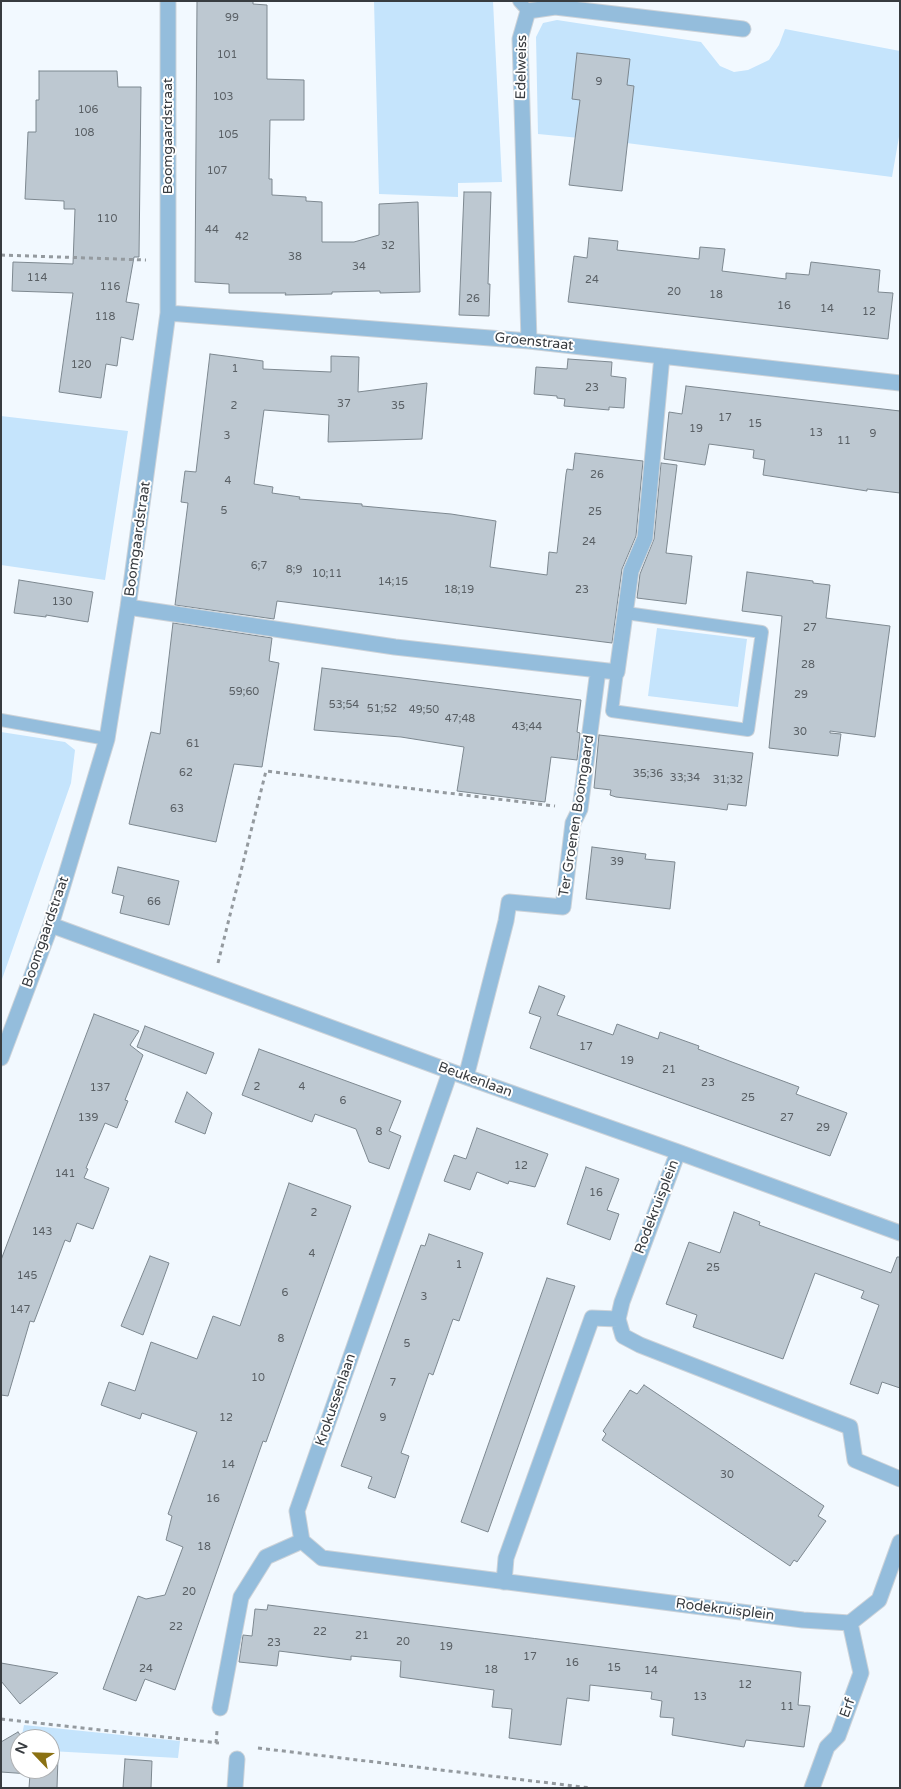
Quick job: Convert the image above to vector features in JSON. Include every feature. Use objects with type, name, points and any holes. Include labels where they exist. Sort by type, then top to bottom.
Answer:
[{"type":"street","name":"Boomgaardstraat","points":[[1,1058],[51,925],[107,739],[128,607],[168,313],[168,1]]},
{"type":"street","name":"Edelweiss","points":[[530,341],[520,38],[523,6],[555,7],[743,29]]},
{"type":"street","name":"Groenstraat","points":[[168,313],[530,341],[900,383]]},
{"type":"street","points":[[128,607],[395,647],[617,672],[631,571],[645,538],[662,356]]},
{"type":"street","name":"Ter Groenen Boomgaard","points":[[466,1077],[506,921],[509,902],[563,907],[598,670]]},
{"type":"street","name":"Beukenlaan","points":[[51,925],[450,1072],[900,1233]]},
{"type":"street","name":"Krokussenlaan","points":[[302,1541],[297,1511],[450,1072]]},
{"type":"street","name":"Rodekruisplein","points":[[618,1319],[622,1302],[678,1152]]},
{"type":"street","points":[[504,1582],[506,1558],[592,1318],[618,1319],[623,1336],[640,1345],[850,1427],[855,1460],[900,1479]]},
{"type":"street","points":[[220,1708],[241,1597],[266,1557],[302,1541]]},
{"type":"street","name":"Rodekruisplein","points":[[302,1541],[322,1558],[803,1620],[850,1623]]},
{"type":"street","points":[[850,1623],[879,1600],[900,1542]]},
{"type":"street","name":"Erf","points":[[812,1788],[827,1747],[838,1736],[861,1673],[850,1623]]},
{"type":"street","points":[[235,1788],[237,1759]]},
{"type":"lane","points":[[617,672],[612,711],[748,730],[762,632],[626,613]]},
{"type":"lane","points":[[1,720],[107,739]]},
{"type":"path","points":[[1,255],[168,261]]},
{"type":"path","points":[[213,984],[266,771],[577,816]]},
{"type":"path","points":[[1,1719],[223,1744]]},
{"type":"path","points":[[257,1748],[591,1788]]},
{"type":"shaded area","points":[[374,1],[493,1],[502,182],[458,183],[458,197],[379,194]]},
{"type":"shaded area","points":[[557,20],[701,42],[720,66],[734,72],[748,70],[769,60],[779,45],[785,29],[900,51],[900,131],[892,177],[611,141],[538,134],[536,37],[543,23]]},
{"type":"shaded area","points":[[1,416],[128,431],[105,580],[1,565]]},
{"type":"shaded area","points":[[657,628],[747,639],[738,707],[648,696]]},
{"type":"shaded area","points":[[1,732],[65,742],[75,750],[71,783],[1,982]]},
{"type":"shaded area","points":[[24,1725],[180,1741],[178,1758],[60,1752],[60,1729],[23,1729]]},
{"type":"building","points":[[197,1],[253,1],[253,4],[267,5],[267,79],[304,80],[304,120],[270,120],[269,179],[272,179],[272,195],[306,197],[306,201],[322,202],[322,242],[354,242],[379,235],[379,204],[418,202],[420,292],[332,292],[332,294],[285,295],[286,293],[229,293],[229,284],[195,282]]},
{"type":"building","points":[[577,53],[630,59],[627,85],[634,86],[622,191],[569,185],[580,100],[572,99]]},
{"type":"building","points":[[39,71],[117,71],[118,87],[141,87],[139,257],[134,257],[126,302],[139,304],[133,340],[121,337],[117,366],[106,364],[101,398],[59,392],[73,293],[12,291],[13,262],[73,264],[75,209],[64,209],[64,201],[25,199],[28,132],[36,132],[36,100],[39,100]]},
{"type":"building","points":[[464,192],[491,192],[488,284],[490,284],[489,316],[459,315]]},
{"type":"building","points":[[589,238],[618,241],[617,250],[699,259],[700,247],[725,249],[722,271],[786,279],[786,273],[809,275],[811,262],[880,270],[878,292],[893,293],[888,339],[568,302],[574,256],[587,258]]},
{"type":"building","points":[[210,354],[263,361],[263,369],[331,372],[331,356],[359,357],[358,392],[427,383],[422,439],[328,442],[329,415],[264,410],[254,484],[273,487],[272,493],[300,497],[299,499],[362,504],[362,506],[451,514],[496,521],[490,567],[547,575],[549,552],[557,553],[566,474],[567,469],[573,470],[575,453],[643,461],[636,536],[622,569],[612,643],[277,601],[274,619],[175,605],[188,503],[181,502],[185,471],[196,472]]},
{"type":"building","points":[[568,359],[612,362],[611,376],[626,378],[624,408],[609,407],[609,410],[564,406],[565,399],[557,398],[557,396],[534,394],[536,367],[567,369]]},
{"type":"building","points":[[686,386],[900,411],[900,493],[867,489],[867,491],[763,475],[765,460],[753,458],[754,450],[709,444],[705,465],[664,459],[669,412],[682,414]]},
{"type":"building","points":[[661,463],[677,465],[666,553],[692,556],[686,604],[637,598],[640,574],[654,539]]},
{"type":"building","points":[[747,572],[830,585],[826,618],[890,626],[875,737],[830,731],[830,733],[841,734],[838,756],[769,748],[782,616],[742,611]]},
{"type":"building","points":[[19,580],[93,592],[88,622],[46,615],[46,617],[14,613]]},
{"type":"building","points":[[173,623],[272,638],[269,661],[279,663],[262,767],[234,764],[216,842],[129,824],[151,732],[160,734]]},
{"type":"building","points":[[322,668],[581,700],[577,732],[580,733],[577,760],[551,757],[545,802],[457,791],[464,747],[401,737],[314,730]]},
{"type":"building","points":[[599,735],[753,753],[746,806],[728,804],[727,810],[616,797],[610,795],[611,790],[594,788]]},
{"type":"building","points":[[592,847],[646,854],[645,859],[675,862],[670,909],[586,899]]},
{"type":"building","points":[[118,867],[179,881],[169,925],[120,913],[124,896],[112,893]]},
{"type":"building","points":[[539,986],[565,996],[557,1015],[613,1035],[617,1024],[658,1039],[660,1032],[699,1046],[698,1049],[799,1087],[796,1094],[847,1113],[830,1156],[530,1048],[541,1017],[529,1013]]},
{"type":"building","points":[[94,1014],[139,1031],[130,1045],[143,1055],[125,1100],[128,1101],[117,1128],[105,1123],[86,1168],[88,1169],[84,1178],[109,1188],[93,1229],[77,1223],[70,1242],[65,1240],[34,1322],[30,1321],[8,1396],[1,1395],[1,1260]]},
{"type":"building","points":[[145,1026],[214,1053],[206,1074],[137,1047]]},
{"type":"building","points":[[259,1049],[401,1101],[389,1131],[401,1136],[389,1169],[369,1162],[356,1129],[315,1114],[312,1122],[242,1095]]},
{"type":"building","points":[[187,1092],[212,1113],[205,1134],[175,1122]]},
{"type":"building","points":[[477,1128],[548,1154],[535,1187],[509,1181],[508,1184],[477,1172],[470,1190],[444,1181],[454,1155],[466,1159]]},
{"type":"building","points":[[586,1167],[619,1179],[607,1210],[619,1214],[610,1240],[567,1224]]},
{"type":"building","points":[[289,1183],[351,1206],[266,1442],[263,1441],[175,1690],[145,1679],[136,1701],[103,1689],[138,1596],[146,1599],[165,1595],[183,1547],[166,1540],[172,1516],[168,1514],[197,1432],[142,1413],[140,1419],[101,1405],[109,1382],[135,1391],[151,1342],[197,1359],[213,1316],[240,1326]]},
{"type":"building","points":[[734,1212],[760,1222],[759,1225],[891,1273],[897,1257],[900,1257],[900,1388],[882,1382],[878,1394],[850,1384],[879,1305],[861,1298],[864,1291],[815,1273],[783,1359],[693,1327],[697,1315],[666,1304],[689,1242],[720,1253]]},
{"type":"building","points":[[429,1234],[483,1253],[459,1321],[453,1319],[433,1375],[429,1373],[401,1453],[409,1456],[395,1498],[368,1488],[372,1477],[341,1466],[421,1245],[425,1246]]},
{"type":"building","points":[[150,1256],[169,1263],[143,1335],[121,1326]]},
{"type":"building","points":[[547,1278],[575,1286],[488,1532],[461,1522]]},
{"type":"building","points":[[644,1385],[824,1506],[818,1516],[826,1521],[797,1562],[794,1560],[790,1566],[602,1440],[606,1434],[603,1431],[630,1390],[637,1394]]},
{"type":"building","points":[[268,1605],[801,1672],[798,1705],[810,1706],[804,1747],[746,1740],[744,1747],[672,1735],[674,1718],[660,1717],[662,1701],[651,1699],[652,1692],[590,1685],[589,1701],[567,1698],[561,1745],[509,1738],[512,1709],[492,1707],[494,1690],[400,1677],[401,1661],[351,1656],[351,1660],[279,1651],[277,1666],[239,1662],[243,1635],[252,1636],[255,1609],[267,1610]]},
{"type":"building","points":[[1,1663],[58,1673],[20,1704],[1,1681]]},
{"type":"building","points":[[10,1737],[10,1773],[1,1772],[1,1742]]},
{"type":"building","points":[[125,1759],[152,1761],[151,1788],[123,1788]]},
{"type":"building","points":[[30,1779],[57,1779],[57,1788],[29,1788]]}]
